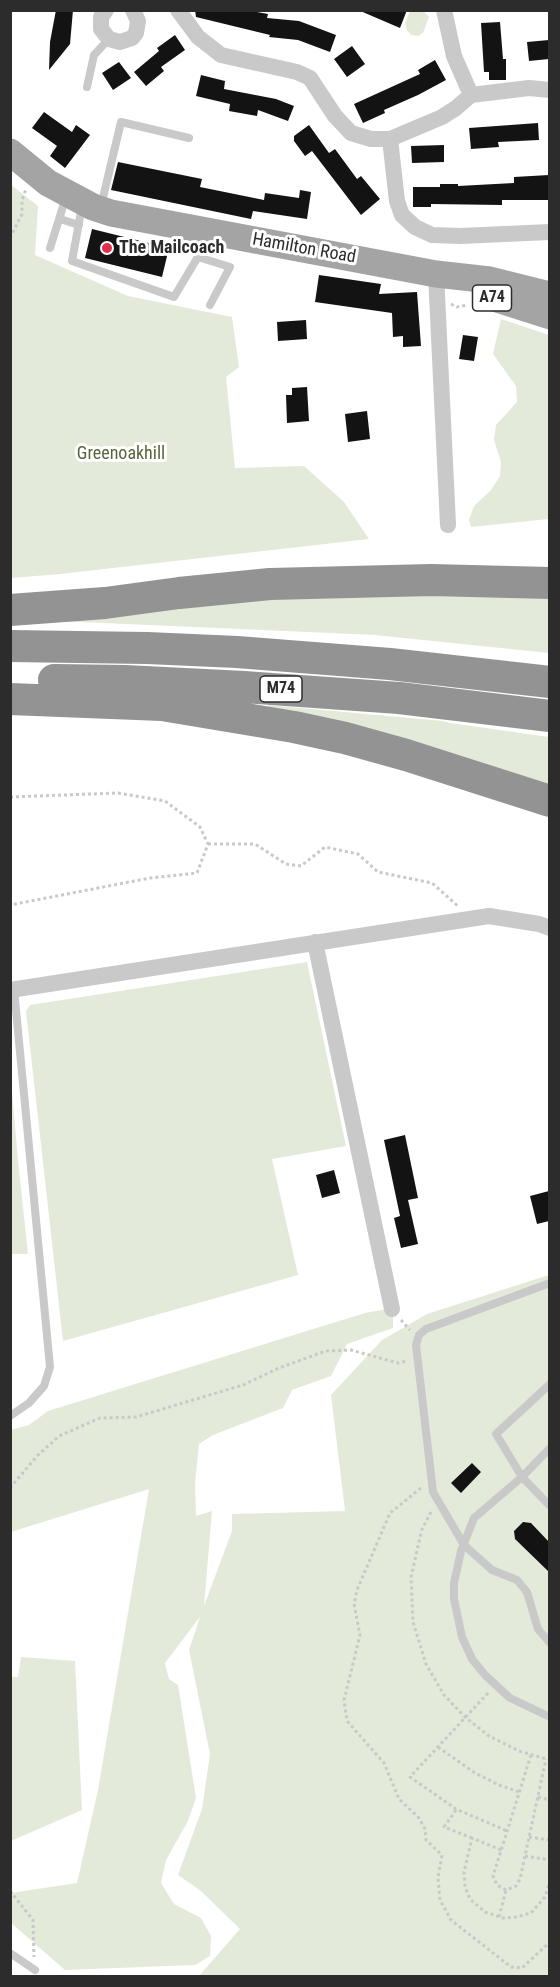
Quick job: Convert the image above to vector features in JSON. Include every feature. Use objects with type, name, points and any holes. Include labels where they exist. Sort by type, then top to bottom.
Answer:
[{"type":"highway","points":[[10,610],[105,603],[178,593],[293,583],[431,580],[549,582]]},
{"type":"highway","name":"M74","points":[[10,646],[237,652],[402,665],[549,682]]},
{"type":"highway","name":"M74","points":[[10,679],[126,681],[244,687],[399,698],[549,716]]},
{"type":"highway","points":[[10,699],[162,705],[245,719]]},
{"type":"highway","name":"M74","points":[[10,710],[245,719],[345,738],[549,801]]},
{"type":"main road","name":"Hamilton Road","points":[[10,152],[82,207],[436,274],[490,280],[549,295]]},
{"type":"main road","name":"Hamilton Road","points":[[436,274],[485,295],[549,316]]},
{"type":"street","points":[[106,10],[100,23],[104,35],[120,42],[132,38],[138,27],[140,12]]},
{"type":"street","points":[[178,10],[198,37],[222,55],[297,72],[310,78],[335,116],[351,134],[371,139],[390,139],[442,117],[471,95],[529,88],[549,90]]},
{"type":"street","points":[[444,10],[454,56],[471,95]]},
{"type":"street","points":[[390,139],[397,201],[402,215],[415,227],[432,235],[549,232]]},
{"type":"street","points":[[436,274],[448,525]]},
{"type":"street","points":[[12,989],[489,916],[539,924],[549,928]]},
{"type":"street","points":[[315,942],[392,1309]]},
{"type":"lane","points":[[87,87],[94,55],[109,39]]},
{"type":"lane","points":[[189,138],[121,122],[82,207],[72,261],[174,297],[213,232]]},
{"type":"lane","points":[[50,248],[60,219],[82,207]]},
{"type":"lane","points":[[60,219],[82,207]]},
{"type":"lane","points":[[198,257],[230,267],[210,305]]},
{"type":"lane","points":[[10,1416],[29,1403],[44,1386],[50,1367],[12,989]]},
{"type":"lane","points":[[549,1283],[435,1324],[426,1329],[416,1345],[433,1492],[464,1545],[492,1570],[517,1580],[527,1593],[538,1629],[549,1643]]},
{"type":"lane","points":[[549,1384],[496,1434],[522,1477],[549,1506]]},
{"type":"lane","points":[[549,1448],[522,1477],[474,1518],[454,1583],[454,1599],[462,1637],[472,1659],[484,1675],[510,1698],[549,1717]]},
{"type":"lane","points":[[10,1953],[34,1970]]},
{"type":"path","points":[[10,238],[22,214],[22,200],[33,171]]},
{"type":"path","points":[[10,797],[118,794],[165,801],[200,827],[208,844],[197,873],[150,878],[10,905]]},
{"type":"path","points":[[208,844],[255,844],[286,864],[301,866],[325,847],[358,854],[378,872],[432,883],[471,919]]},
{"type":"path","points":[[392,1309],[418,1339]]},
{"type":"path","points":[[10,1488],[37,1456],[59,1436],[100,1418],[136,1417],[243,1385],[279,1368],[326,1351],[351,1350],[398,1363],[418,1358]]},
{"type":"path","points":[[432,1482],[416,1491],[390,1513],[357,1590],[354,1604],[360,1635],[344,1700],[347,1721],[384,1763],[399,1799],[419,1818],[425,1829],[426,1840],[442,1855],[438,1878],[440,1900],[451,1920],[511,1967],[522,1968],[549,1942]]},
{"type":"path","points":[[440,1502],[428,1517],[417,1547],[411,1577],[411,1607],[417,1639],[426,1665],[444,1695],[465,1718],[489,1737],[531,1755],[548,1759],[519,1882],[506,1890],[497,1885],[493,1876],[531,1755]]},
{"type":"path","points":[[496,1685],[410,1777],[456,1809],[507,1831]]},
{"type":"path","points":[[438,1747],[475,1773],[520,1792]]},
{"type":"path","points":[[538,1797],[549,1800]]},
{"type":"path","points":[[456,1809],[444,1827],[501,1850]]},
{"type":"path","points":[[529,1837],[549,1840]]},
{"type":"path","points":[[472,1838],[464,1872],[465,1887],[470,1899],[477,1907],[498,1917],[516,1917],[531,1913],[545,1897],[549,1881]]},
{"type":"path","points":[[525,1856],[549,1860]]},
{"type":"path","points":[[498,1917],[506,1890]]},
{"type":"path","points":[[10,1891],[33,1920],[34,1970]]},
{"type":"green space","points":[[410,11],[423,11],[429,17],[423,33],[418,36],[411,35],[407,30],[405,23]]},
{"type":"green space","name":"Greenoakhill","points":[[10,184],[38,206],[35,255],[128,296],[232,317],[239,367],[226,377],[235,468],[304,466],[344,502],[369,539],[11,578]]},
{"type":"green space","points":[[501,319],[549,335],[549,519],[471,527],[469,520],[474,506],[491,490],[500,476],[501,462],[494,440],[496,425],[517,402],[516,386],[493,354]]},
{"type":"green space","points":[[549,590],[549,653],[375,635],[58,621],[269,593]]},
{"type":"green space","points":[[268,705],[443,721],[549,737],[549,785],[425,745],[270,710]]},
{"type":"green space","points":[[307,962],[346,1146],[272,1159],[298,1275],[63,1341],[26,1011],[30,1005]]},
{"type":"green space","points":[[11,1080],[18,1160],[28,1254],[11,1254]]},
{"type":"green space","points":[[549,1275],[549,1976],[199,1976],[240,1929],[201,1891],[178,1875],[202,1809],[210,1754],[189,1650],[200,1617],[165,1663],[169,1679],[178,1685],[196,1798],[188,1821],[166,1860],[161,1883],[174,1904],[201,1918],[211,1936],[210,1956],[195,1965],[65,1970],[11,1923],[11,1893],[77,1883],[98,1790],[149,1489],[11,1532],[11,1430],[29,1425],[48,1411],[365,1313],[387,1309],[393,1317],[393,1328],[347,1344],[331,1376],[292,1390],[283,1408],[213,1435],[199,1444],[195,1483],[196,1516],[212,1511],[204,1606],[232,1531],[232,1514],[345,1511],[331,1395],[382,1340],[427,1314]]},
{"type":"green space","points":[[21,1657],[75,1661],[82,1810],[11,1841],[11,1677],[18,1677]]},
{"type":"building","points":[[56,10],[73,10],[70,44],[49,70],[50,42]]},
{"type":"building","points":[[195,10],[246,10],[268,14],[267,18],[299,21],[336,35],[330,52],[298,40],[269,37],[270,35],[196,17]]},
{"type":"building","points":[[358,10],[407,10],[400,28]]},
{"type":"building","points":[[500,22],[503,59],[506,59],[506,80],[489,80],[489,72],[484,72],[481,23]]},
{"type":"building","points":[[175,35],[185,50],[161,67],[164,71],[146,86],[134,72],[159,51],[157,48]]},
{"type":"building","points":[[549,40],[549,59],[529,61],[527,42]]},
{"type":"building","points":[[352,46],[365,64],[347,77],[334,59]]},
{"type":"building","points":[[435,60],[446,80],[384,110],[385,113],[363,123],[354,104],[420,74],[418,70]]},
{"type":"building","points":[[119,62],[131,78],[113,90],[102,73]]},
{"type":"building","points":[[201,75],[225,81],[224,89],[276,99],[294,106],[288,121],[258,110],[257,116],[229,111],[230,104],[196,96]]},
{"type":"building","points":[[44,112],[72,132],[76,125],[90,135],[65,168],[50,156],[57,146],[32,128]]},
{"type":"building","points":[[538,123],[539,140],[498,142],[499,147],[471,149],[469,128]]},
{"type":"building","points":[[309,125],[329,153],[335,149],[357,179],[361,176],[380,199],[361,215],[312,151],[305,156],[294,141],[294,136]]},
{"type":"building","points":[[444,145],[444,162],[412,163],[411,146]]},
{"type":"building","points":[[118,162],[202,179],[200,187],[264,200],[265,193],[299,198],[300,190],[311,192],[307,219],[253,211],[251,219],[111,190]]},
{"type":"building","points":[[549,175],[549,200],[502,200],[502,205],[431,204],[431,207],[413,207],[413,187],[440,187],[440,184],[458,184],[458,186],[514,183],[514,177]]},
{"type":"building","points":[[92,229],[169,248],[162,277],[85,258]]},
{"type":"building","points":[[319,275],[381,284],[379,294],[417,292],[421,346],[403,347],[403,336],[393,337],[392,313],[315,302]]},
{"type":"building","points":[[306,320],[307,339],[278,341],[277,322]]},
{"type":"building","points":[[463,335],[478,337],[474,361],[459,359]]},
{"type":"building","points":[[307,387],[309,421],[287,423],[286,395],[292,395],[292,388]]},
{"type":"building","points":[[367,411],[370,439],[348,442],[345,414]]},
{"type":"building","points":[[405,1135],[418,1198],[408,1200],[418,1244],[401,1248],[394,1218],[400,1216],[384,1140]]},
{"type":"building","points":[[334,1170],[340,1193],[322,1198],[316,1175]]},
{"type":"building","points":[[549,1191],[549,1221],[537,1224],[530,1196]]},
{"type":"building","points":[[472,1463],[481,1472],[461,1493],[451,1483]]},
{"type":"building","points":[[523,1522],[531,1523],[549,1542],[549,1572],[515,1539],[514,1531]]},
{"type":"place","name":"The Mailcoach","points":[[107,248]]}]
